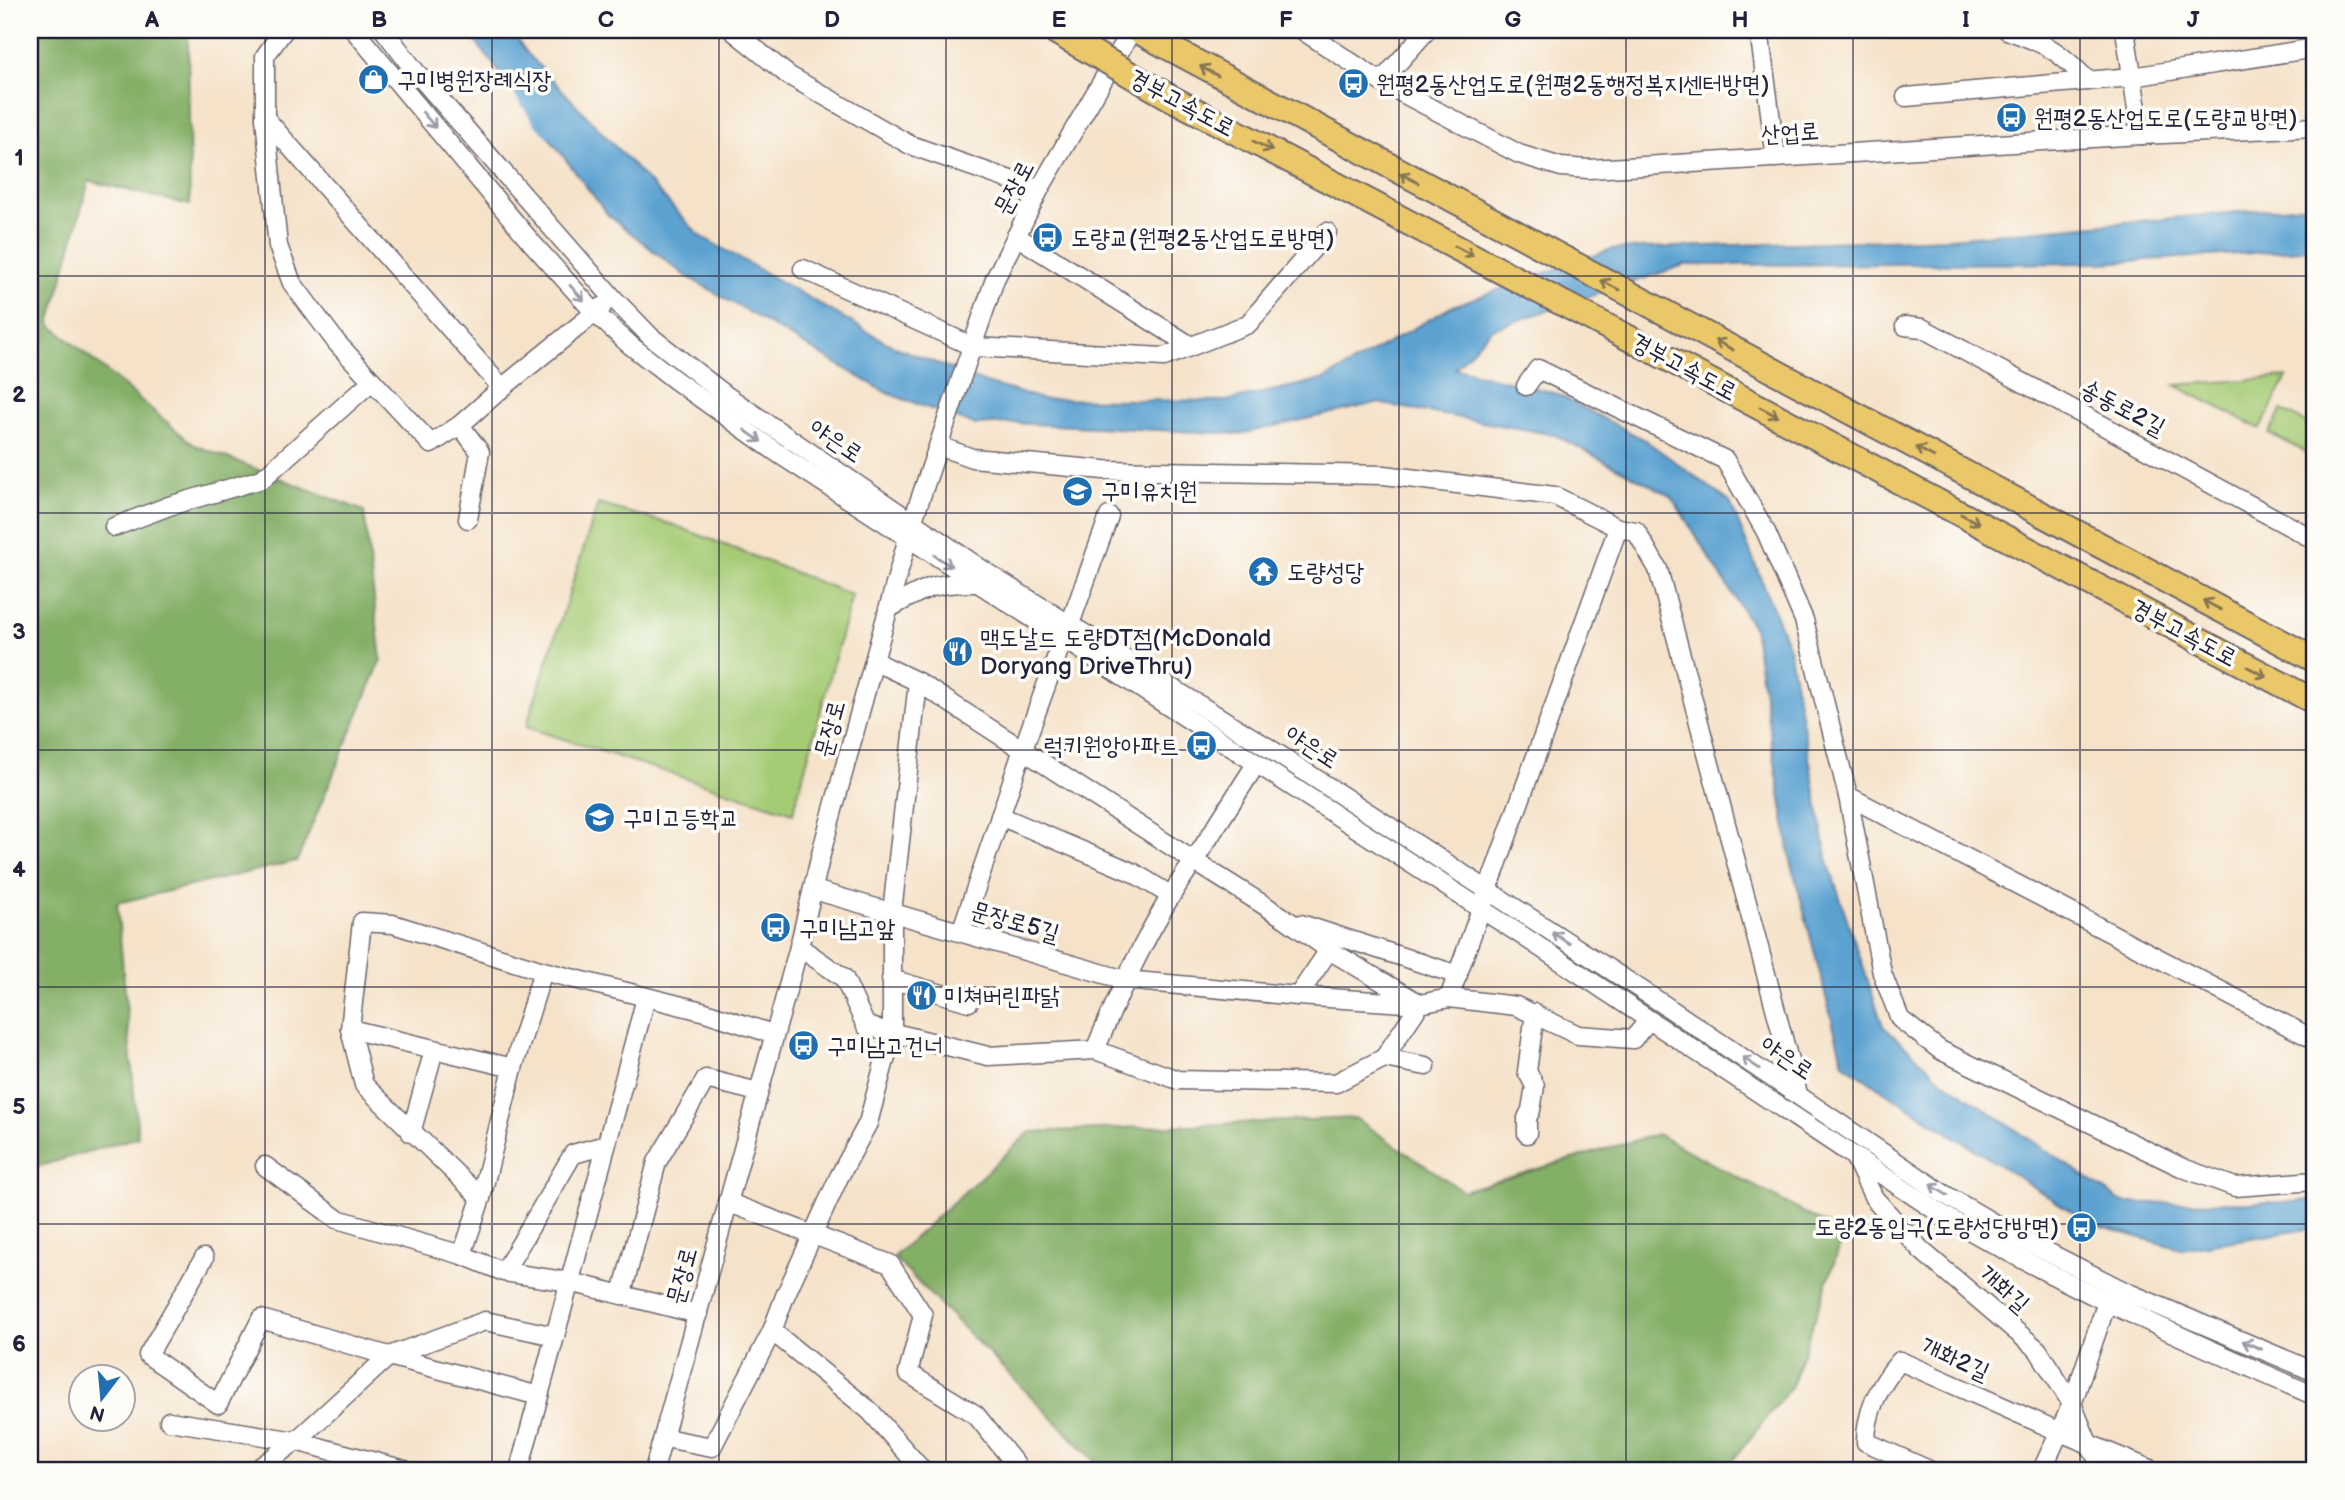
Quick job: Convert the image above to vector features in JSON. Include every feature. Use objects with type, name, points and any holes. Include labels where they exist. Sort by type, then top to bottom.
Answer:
[{"type":"highway","name":"경부고속도로","points":[[1053,30],[1171,98],[2315,702]]},
{"type":"highway","name":"경부고속도로","points":[[1134,30],[2315,660]]},
{"type":"street","points":[[284,30],[265,56],[265,118],[278,246],[292,283],[337,343],[431,444],[460,425],[613,298]]},
{"type":"street","name":"야은로","points":[[354,30],[532,243],[595,313],[630,345],[685,388],[779,454],[910,531],[1067,632],[1256,764],[1482,910],[1855,1158],[2003,1251],[2169,1333],[2315,1396]]},
{"type":"street","name":"야은로","points":[[384,30],[431,90],[613,298],[651,337],[977,583],[1268,747],[1798,1094],[1942,1193],[2014,1235],[2124,1291],[2315,1372]]},
{"type":"street","points":[[732,30],[788,75],[910,145],[1039,190]]},
{"type":"street","name":"문장로","points":[[654,1470],[799,947],[827,833],[910,531],[995,279],[1039,190],[1134,30]]},
{"type":"street","name":"산업로","points":[[1302,30],[1381,82],[1519,154],[1561,167],[1588,169],[2315,127]]},
{"type":"street","points":[[1381,82],[1427,30]]},
{"type":"street","points":[[1759,30],[1776,158]]},
{"type":"street","points":[[2007,30],[2040,42],[2063,55],[2088,81]]},
{"type":"street","points":[[2125,30],[2141,135]]},
{"type":"street","points":[[1906,97],[2133,77],[2315,48]]},
{"type":"street","points":[[265,118],[502,388]]},
{"type":"street","points":[[803,269],[974,346],[1164,357],[1248,324],[1327,232]]},
{"type":"street","points":[[1016,236],[1191,346]]},
{"type":"street","name":"송동로2길","points":[[1905,326],[1922,328],[2315,540]]},
{"type":"street","points":[[1526,386],[1538,369],[1725,460],[1766,531],[1804,620],[1848,796],[1882,973],[1899,1019],[1940,1050],[2183,1168],[2235,1187],[2315,1181]]},
{"type":"street","points":[[114,527],[169,506],[262,478],[372,381]]},
{"type":"street","points":[[460,425],[480,453],[468,519]]},
{"type":"street","points":[[939,446],[972,458],[1104,471],[1397,477],[1555,496],[1618,528],[1636,531],[1658,569],[1798,1094]]},
{"type":"street","points":[[961,932],[1023,749],[1109,516]]},
{"type":"street","points":[[1449,998],[1618,528]]},
{"type":"street","points":[[888,609],[940,583],[977,583]]},
{"type":"street","points":[[799,947],[844,978],[866,1026],[988,1056],[1095,1050],[1178,1080],[1336,1083],[1384,1058],[1420,1004],[1329,950],[1286,919],[918,682],[874,661]]},
{"type":"street","points":[[665,1438],[712,1447],[772,1331],[839,1177],[869,1124],[892,1034],[892,912],[918,682]]},
{"type":"street","points":[[1095,1050],[1125,980],[1170,895],[1256,764]]},
{"type":"street","points":[[1848,796],[2315,1040]]},
{"type":"street","points":[[1000,816],[1133,873],[1170,895]]},
{"type":"street","name":"문장로5길","points":[[814,890],[1125,980],[1298,996],[1420,1004],[1449,998],[1516,1006],[1578,1035],[1633,1039],[1649,1020]]},
{"type":"street","points":[[1286,919],[1458,975]]},
{"type":"street","points":[[481,1198],[364,1085],[350,1029],[362,922],[393,924],[543,971],[702,1011],[773,1034]]},
{"type":"street","points":[[1298,996],[1329,950]]},
{"type":"street","points":[[462,1255],[481,1198],[513,1068],[543,971]]},
{"type":"street","points":[[891,979],[969,1002]]},
{"type":"street","points":[[519,1470],[646,998]]},
{"type":"street","points":[[1527,1134],[1527,1118],[1535,1086],[1527,1071],[1535,1013]]},
{"type":"street","points":[[350,1029],[513,1068]]},
{"type":"street","points":[[411,1133],[434,1051]]},
{"type":"street","points":[[1384,1058],[1426,1066]]},
{"type":"street","points":[[622,1293],[657,1162],[706,1079],[758,1092]]},
{"type":"street","points":[[504,1272],[573,1154],[606,1145]]},
{"type":"street","name":"개화길","points":[[1855,1158],[1874,1198],[1921,1250],[2038,1350],[2072,1404],[2088,1443],[2104,1470]]},
{"type":"street","points":[[265,1166],[337,1219],[462,1255],[504,1272],[622,1293],[698,1314]]},
{"type":"street","points":[[727,1202],[890,1264],[923,1315],[908,1373],[976,1415],[1020,1470]]},
{"type":"street","points":[[204,1258],[148,1355],[218,1404]]},
{"type":"street","points":[[2042,1470],[2072,1404],[2108,1302]]},
{"type":"street","points":[[203,1425],[218,1404],[261,1319],[539,1396]]},
{"type":"street","points":[[256,1470],[296,1441],[389,1356],[485,1321],[555,1336]]},
{"type":"street","points":[[772,1331],[870,1411],[922,1470]]},
{"type":"street","name":"개화2길","points":[[1929,1470],[1866,1442],[1866,1423],[1883,1380],[1900,1361],[2152,1470]]},
{"type":"street","points":[[169,1421],[296,1441],[405,1470]]},
{"type":"green space","points":[[30,30],[188,30],[190,205],[89,181],[50,324],[194,445],[364,511],[381,660],[297,861],[117,903],[138,1137],[30,1169]]},
{"type":"green space","points":[[2287,377],[2260,429],[2175,385]]},
{"type":"green space","points":[[2282,410],[2315,428],[2315,457],[2269,433]]},
{"type":"green space","points":[[598,504],[674,525],[852,595],[793,813],[526,727]]},
{"type":"green space","points":[[1355,1118],[1463,1191],[1657,1134],[1844,1234],[1791,1387],[1725,1470],[1104,1470],[893,1257],[1030,1132]]},
{"type":"water","points":[[467,30],[510,30],[528,54],[699,235],[893,346],[986,383],[1042,399],[1226,401],[1325,379],[1453,306],[1612,249],[1951,238],[2315,205],[2315,249],[2101,263],[1684,265],[1492,329],[1455,368],[1555,393],[1645,440],[1730,502],[1789,648],[1828,862],[1883,1026],[1942,1080],[2124,1203],[2294,1202],[2315,1199],[2315,1228],[2181,1249],[2091,1224],[1843,1063],[1791,861],[1753,627],[1671,496],[1555,435],[1377,403],[1240,434],[1010,423],[975,425],[887,393],[683,274],[608,215]]},
{"type":"waterway","points":[[513,89],[538,125],[548,134]]},
{"type":"place","name":"구미병원장례식장","points":[[374,80]]},
{"type":"place","name":"원평2동산업도로(원평2동행정복지센터방면)","points":[[1353,84]]},
{"type":"place","name":"원평2동산업도로(도량교방면)","points":[[2011,118]]},
{"type":"place","name":"도량교(원평2동산업도로방면)","points":[[1048,238]]},
{"type":"place","name":"구미유치원","points":[[1078,491]]},
{"type":"place","name":"도량성당","points":[[1264,572]]},
{"type":"place","name":"맥도날드 도량DT점(McDonald Doryang DriveThru)","points":[[957,652]]},
{"type":"place","name":"럭키원앙아파트","points":[[1202,746]]},
{"type":"place","name":"구미고등학교","points":[[600,818]]},
{"type":"place","name":"구미남고앞","points":[[776,928]]},
{"type":"place","name":"미쳐버린파닭","points":[[921,996]]},
{"type":"place","name":"구미남고건너","points":[[804,1046]]},
{"type":"place","name":"도량2동입구(도량성당방면)","points":[[2082,1227]]}]
